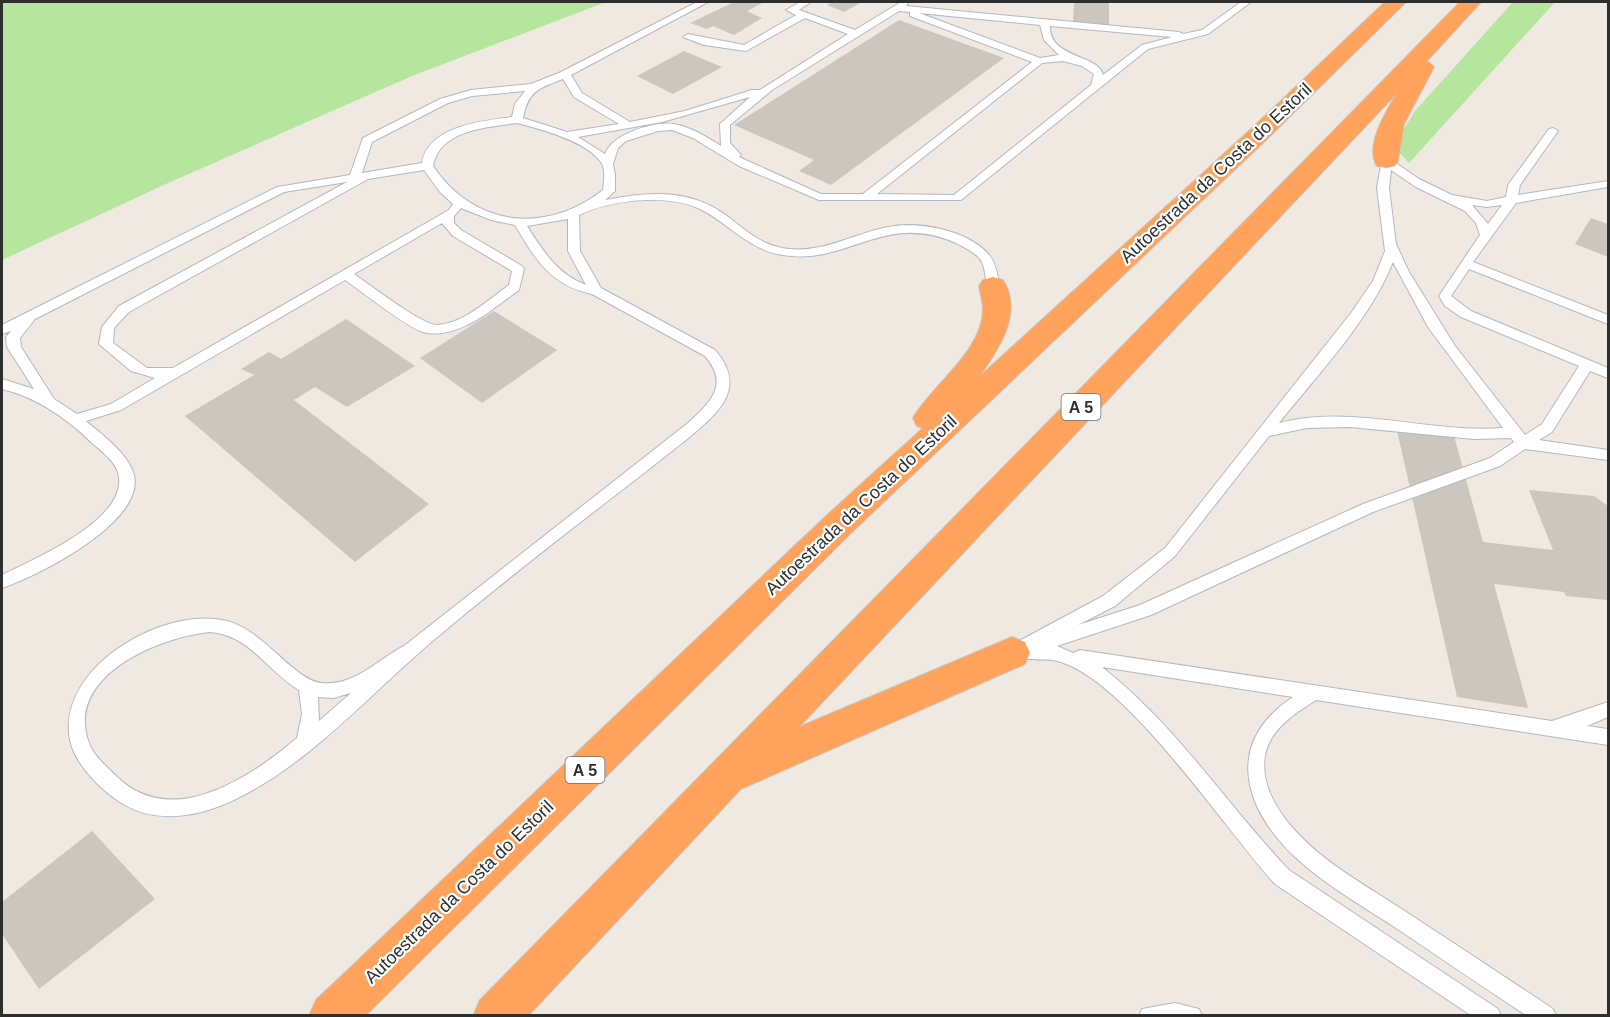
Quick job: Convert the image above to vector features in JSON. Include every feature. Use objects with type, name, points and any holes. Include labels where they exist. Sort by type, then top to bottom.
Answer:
[{"type":"highway","name":"Autoestrada da Costa do Estoril","points":[[332,1016],[838,525],[1249,143],[1396,2]]},
{"type":"highway","name":"A 5","points":[[496,1016],[1471,2]]},
{"type":"highway","points":[[1386,160],[1386,146],[1394,120],[1438,36]]},
{"type":"highway","points":[[838,525],[955,386],[979,352],[988,337],[997,313],[993,286]]},
{"type":"highway","points":[[723,779],[1012,654]]},
{"type":"lane","points":[[356,176],[367,140],[444,101],[471,93],[533,87],[565,74],[703,2]]},
{"type":"lane","points":[[806,2],[791,10],[855,33]]},
{"type":"lane","points":[[743,164],[725,144],[725,124],[768,88],[907,2]]},
{"type":"lane","points":[[607,164],[613,147],[622,139],[665,128],[697,136],[743,164],[819,197],[957,198],[1145,47],[1205,32],[1246,2]]},
{"type":"lane","points":[[896,8],[1035,19],[1044,24],[1196,36]]},
{"type":"lane","points":[[896,8],[1039,61],[1060,58],[1089,64],[1100,73],[1095,89]]},
{"type":"lane","points":[[688,37],[704,42],[746,48],[803,15]]},
{"type":"lane","points":[[1044,24],[1043,31],[1052,46],[1073,60]]},
{"type":"lane","points":[[867,196],[1039,61]]},
{"type":"lane","points":[[565,74],[578,95],[630,126]]},
{"type":"lane","points":[[517,120],[520,104],[533,87]]},
{"type":"lane","points":[[566,135],[630,126],[687,114],[768,88]]},
{"type":"lane","points":[[687,114],[710,120],[725,134]]},
{"type":"lane","points":[[595,205],[609,191],[611,174],[607,164],[604,159],[566,135],[517,120],[479,125],[450,136],[430,151],[427,166],[438,182],[460,202],[478,214],[520,223],[541,224],[574,216],[595,205],[641,196],[687,200],[712,211],[760,246],[795,254],[828,251],[888,230],[925,230],[968,245],[985,259],[993,286]]},
{"type":"lane","points":[[1553,131],[1514,185],[1511,201],[1485,233],[1448,287],[1445,296],[1449,303],[1482,321],[1608,374]]},
{"type":"lane","points":[[1386,160],[1415,182],[1452,198],[1471,203],[1511,201],[1608,184]]},
{"type":"lane","points":[[1386,160],[1383,188],[1391,245],[1412,289],[1481,393],[1518,437]]},
{"type":"lane","points":[[2,330],[286,188],[427,166]]},
{"type":"lane","points":[[181,370],[154,376],[140,371],[106,344],[108,327],[124,309],[370,174]]},
{"type":"lane","points":[[1452,198],[1474,212],[1482,222],[1485,233]]},
{"type":"lane","points":[[75,419],[116,407],[448,216],[460,202]]},
{"type":"lane","points":[[346,275],[425,328],[439,331],[454,326],[515,287],[518,269],[457,233],[448,224],[448,216]]},
{"type":"lane","points":[[574,216],[574,251],[596,291]]},
{"type":"lane","points":[[305,743],[312,713],[305,685],[250,638],[232,627],[206,625],[175,629],[158,634],[130,649],[105,669],[86,691],[76,723],[79,741],[86,756],[110,782],[136,803],[170,809],[218,799],[250,782],[305,743],[407,652],[705,416],[720,400],[724,377],[719,364],[710,353],[596,291],[577,288],[558,276],[539,255],[520,223]]},
{"type":"lane","points":[[1012,654],[1109,601],[1156,564],[1179,540],[1373,291],[1387,265],[1391,245]]},
{"type":"lane","points":[[1466,263],[1608,320]]},
{"type":"lane","points":[[41,310],[23,323],[14,338],[14,347],[49,402]]},
{"type":"lane","points":[[1012,654],[1145,610],[1368,508],[1494,462],[1518,437],[1547,428],[1587,364]]},
{"type":"lane","points":[[2,384],[31,393],[75,419],[111,453],[124,469],[127,478],[124,498],[109,518],[96,529],[2,582]]},
{"type":"lane","points":[[1265,432],[1300,423],[1336,420],[1518,437],[1608,455]]},
{"type":"lane","points":[[1012,654],[1043,650],[1088,659],[1608,737]]},
{"type":"lane","points":[[1012,654],[1035,651],[1063,656],[1106,678],[1151,721],[1260,855],[1282,877],[1491,1016]]},
{"type":"lane","points":[[305,685],[328,689],[349,686],[370,677],[407,652]]},
{"type":"lane","points":[[1314,693],[1274,722],[1260,742],[1257,753],[1258,782],[1281,829],[1318,866],[1546,1016]]},
{"type":"lane","points":[[1544,727],[1577,722],[1608,709]]},
{"type":"lane","points":[[1149,1016],[1175,1013],[1192,1016]]},
{"type":"green space","points":[[2,2],[606,2],[412,76],[168,183],[2,260]]},
{"type":"green space","points":[[1513,2],[1555,2],[1409,163],[1399,152],[1404,129],[1415,111]]},
{"type":"building","points":[[734,2],[764,2],[747,11],[762,18],[734,35],[713,26],[707,29],[690,23]]},
{"type":"building","points":[[833,2],[862,2],[844,12],[827,5]]},
{"type":"building","points":[[1074,2],[1109,2],[1109,28],[1073,24]]},
{"type":"building","points":[[899,20],[1004,58],[831,185],[799,171],[814,160],[734,125]]},
{"type":"building","points":[[684,51],[722,67],[673,94],[637,76]]},
{"type":"building","points":[[1591,218],[1608,224],[1608,257],[1575,244]]},
{"type":"building","points":[[494,311],[557,350],[482,403],[420,358]]},
{"type":"building","points":[[346,319],[415,366],[347,407],[315,387],[294,400],[429,504],[355,562],[185,416],[254,375],[241,369],[269,352],[281,359]]},
{"type":"building","points":[[1396,426],[1453,432],[1483,542],[1553,550],[1529,490],[1594,496],[1608,506],[1608,600],[1566,596],[1564,592],[1494,584],[1528,708],[1457,697]]},
{"type":"building","points":[[92,831],[155,899],[39,989],[2,934],[2,902]]}]
